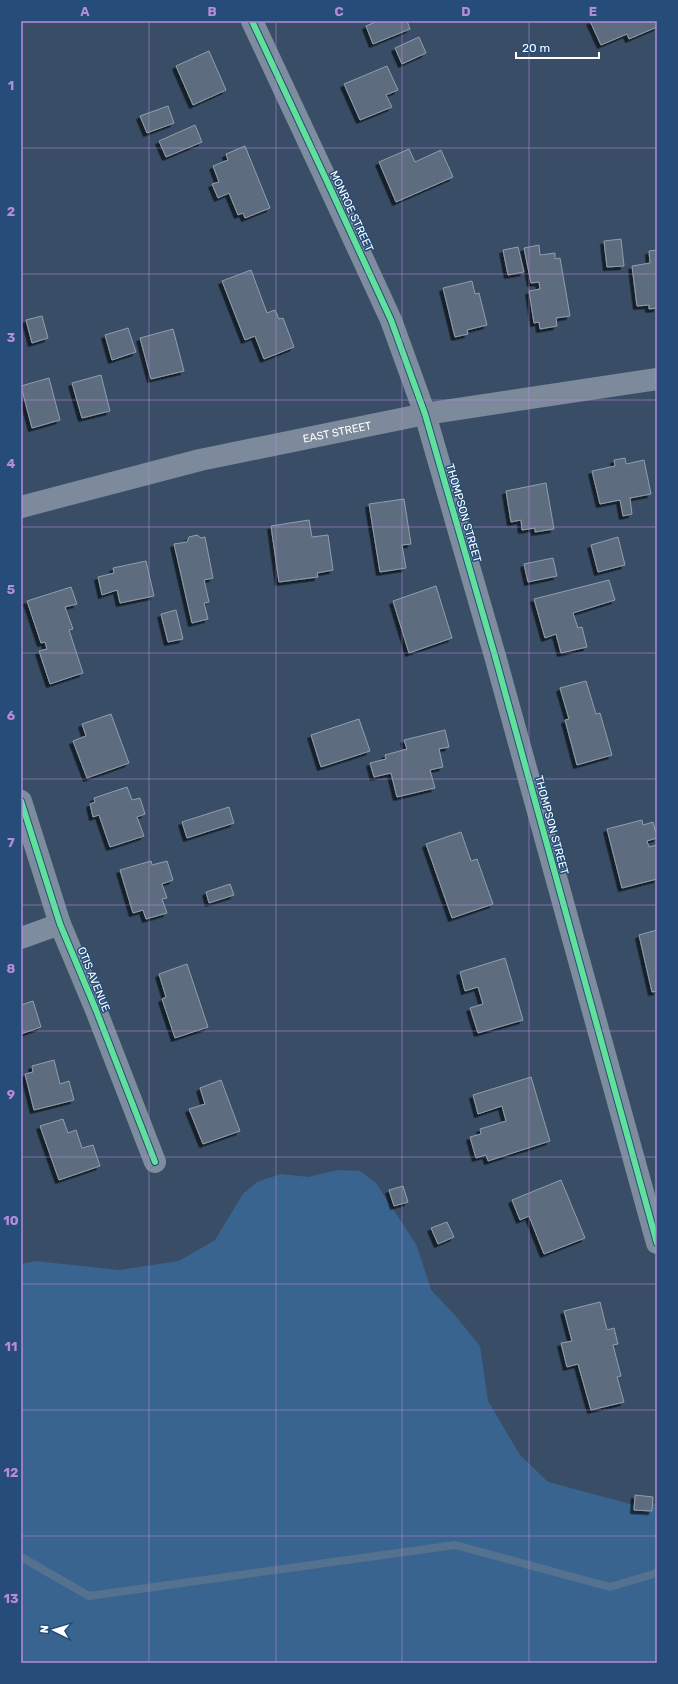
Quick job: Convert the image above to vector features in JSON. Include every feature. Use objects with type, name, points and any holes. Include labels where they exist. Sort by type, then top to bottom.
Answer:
[{"type":"main road","name":"EAST STREET","points":[[21,506],[200,460],[425,414],[657,379]]},
{"type":"street","name":"MONROE STREET","points":[[252,21],[391,320],[425,414]]},
{"type":"street","name":"THOMPSON STREET","points":[[425,414],[495,656],[657,1243]]},
{"type":"street","name":"OTIS AVENUE","points":[[21,802],[60,924],[96,1010],[155,1162]]},
{"type":"street","points":[[21,938],[60,924]]},
{"type":"shaded area","points":[[338,1170],[360,1171],[376,1183],[417,1246],[431,1290],[453,1313],[480,1346],[488,1401],[520,1455],[548,1482],[638,1506],[657,1503],[657,1663],[21,1663],[21,1264],[35,1261],[119,1270],[179,1261],[215,1240],[243,1194],[257,1182],[281,1174],[308,1177]]},
{"type":"building","points":[[378,21],[407,21],[410,29],[373,44],[366,26]]},
{"type":"building","points":[[590,21],[657,21],[657,27],[629,39],[627,34],[601,45]]},
{"type":"building","points":[[419,37],[426,53],[402,64],[395,48]]},
{"type":"building","points":[[209,51],[226,90],[193,105],[176,66]]},
{"type":"building","points":[[387,66],[398,90],[386,95],[392,107],[360,120],[344,84]]},
{"type":"building","points":[[168,106],[174,123],[147,133],[140,116]]},
{"type":"building","points":[[195,125],[202,142],[166,157],[159,141]]},
{"type":"building","points":[[245,146],[270,208],[245,218],[243,213],[238,215],[229,193],[218,198],[212,184],[219,182],[213,166],[228,160],[226,154]]},
{"type":"building","points":[[409,149],[415,162],[441,150],[453,177],[396,202],[379,162]]},
{"type":"building","points":[[621,239],[624,266],[607,267],[604,241]]},
{"type":"building","points":[[539,245],[540,255],[555,253],[555,259],[560,258],[570,316],[556,318],[557,326],[540,329],[539,322],[534,323],[529,291],[540,289],[539,282],[531,283],[524,248]]},
{"type":"building","points":[[518,247],[524,272],[508,275],[503,250]]},
{"type":"building","points":[[657,250],[657,308],[649,309],[649,305],[637,306],[632,266],[650,263],[649,251]]},
{"type":"building","points":[[251,270],[267,313],[275,310],[279,319],[283,318],[294,347],[264,359],[255,336],[245,340],[222,281]]},
{"type":"building","points":[[472,281],[475,294],[479,293],[487,325],[467,330],[468,334],[455,337],[443,288]]},
{"type":"building","points":[[42,316],[48,338],[32,343],[26,320]]},
{"type":"building","points":[[128,328],[136,352],[112,360],[105,335]]},
{"type":"building","points":[[173,329],[184,371],[151,379],[140,338]]},
{"type":"building","points":[[101,375],[110,411],[82,418],[72,383]]},
{"type":"building","points":[[49,378],[60,420],[32,428],[21,386]]},
{"type":"building","points":[[625,458],[626,464],[644,460],[651,494],[630,498],[632,514],[623,516],[620,500],[600,504],[592,471],[615,466],[614,460]]},
{"type":"building","points":[[546,483],[554,529],[535,532],[535,528],[522,530],[521,520],[511,522],[506,491]]},
{"type":"building","points":[[404,499],[411,544],[402,545],[406,568],[380,572],[369,504]]},
{"type":"building","points":[[309,520],[312,537],[328,535],[333,570],[317,573],[318,577],[279,582],[271,526]]},
{"type":"building","points":[[197,535],[201,538],[205,537],[213,578],[204,580],[209,602],[204,603],[208,619],[192,623],[174,544],[187,542],[189,537]]},
{"type":"building","points":[[618,537],[625,565],[598,572],[591,545]]},
{"type":"building","points":[[553,558],[557,576],[528,582],[524,564]]},
{"type":"building","points":[[146,561],[154,596],[120,603],[117,590],[102,595],[98,577],[114,573],[113,568]]},
{"type":"building","points":[[609,580],[615,600],[573,613],[578,628],[582,627],[587,647],[561,653],[556,634],[545,638],[534,599]]},
{"type":"building","points":[[436,586],[452,638],[409,653],[393,601]]},
{"type":"building","points":[[71,587],[77,604],[65,607],[73,629],[69,630],[83,673],[50,684],[39,651],[47,649],[45,642],[41,643],[27,601]]},
{"type":"building","points":[[176,610],[183,639],[168,642],[161,614]]},
{"type":"building","points":[[586,681],[596,714],[600,713],[612,755],[577,765],[565,720],[569,719],[560,688]]},
{"type":"building","points":[[111,714],[129,763],[87,778],[73,741],[86,736],[82,724]]},
{"type":"building","points":[[359,719],[370,751],[321,767],[311,735]]},
{"type":"building","points":[[445,730],[449,747],[439,749],[443,767],[430,770],[435,788],[397,797],[391,773],[374,777],[370,763],[386,759],[385,755],[407,749],[404,740]]},
{"type":"building","points":[[127,787],[132,800],[140,798],[145,814],[137,817],[144,836],[110,847],[99,815],[93,817],[90,804],[95,802],[94,798]]},
{"type":"building","points":[[229,807],[234,823],[187,838],[182,822]]},
{"type":"building","points":[[642,820],[643,825],[653,822],[657,837],[647,841],[649,847],[657,845],[657,879],[622,888],[607,829]]},
{"type":"building","points":[[461,832],[471,861],[477,859],[493,904],[452,918],[426,844]]},
{"type":"building","points":[[151,861],[152,865],[167,861],[173,880],[162,884],[167,898],[162,899],[167,913],[146,919],[143,910],[133,913],[120,870]]},
{"type":"building","points":[[230,884],[234,895],[209,903],[206,892]]},
{"type":"building","points":[[657,930],[657,991],[652,992],[639,935]]},
{"type":"building","points":[[505,958],[523,1020],[478,1033],[470,1008],[483,1004],[478,987],[465,991],[460,972]]},
{"type":"building","points":[[187,964],[208,1027],[175,1038],[162,999],[166,997],[159,974]]},
{"type":"building","points":[[33,1001],[41,1027],[21,1034],[21,1005]]},
{"type":"building","points":[[54,1060],[60,1084],[69,1081],[74,1100],[34,1110],[25,1074],[33,1072],[32,1066]]},
{"type":"building","points":[[531,1077],[550,1141],[488,1161],[486,1155],[476,1158],[470,1137],[481,1134],[480,1129],[506,1121],[502,1106],[478,1114],[473,1095]]},
{"type":"building","points":[[221,1080],[240,1131],[203,1144],[189,1109],[205,1104],[200,1088]]},
{"type":"building","points":[[63,1119],[68,1133],[76,1130],[82,1148],[93,1145],[100,1166],[59,1180],[40,1126]]},
{"type":"building","points":[[561,1180],[585,1238],[544,1254],[529,1216],[520,1220],[512,1200]]},
{"type":"building","points":[[403,1186],[408,1202],[394,1206],[389,1190]]},
{"type":"building","points":[[447,1222],[454,1237],[438,1244],[431,1228]]},
{"type":"building","points":[[600,1302],[607,1330],[614,1328],[618,1344],[613,1345],[621,1376],[617,1377],[624,1402],[591,1410],[578,1364],[567,1367],[561,1343],[572,1341],[564,1311]]},
{"type":"building","points":[[635,1495],[653,1497],[652,1511],[634,1510]]},
{"type":"waterway","points":[[21,1557],[89,1596],[455,1545],[610,1587],[657,1573]]},
{"type":"cycle path","points":[[252,21],[391,320],[425,414],[495,656],[657,1243]]},
{"type":"cycle path","points":[[21,801],[60,924],[96,1010],[155,1162]]}]
